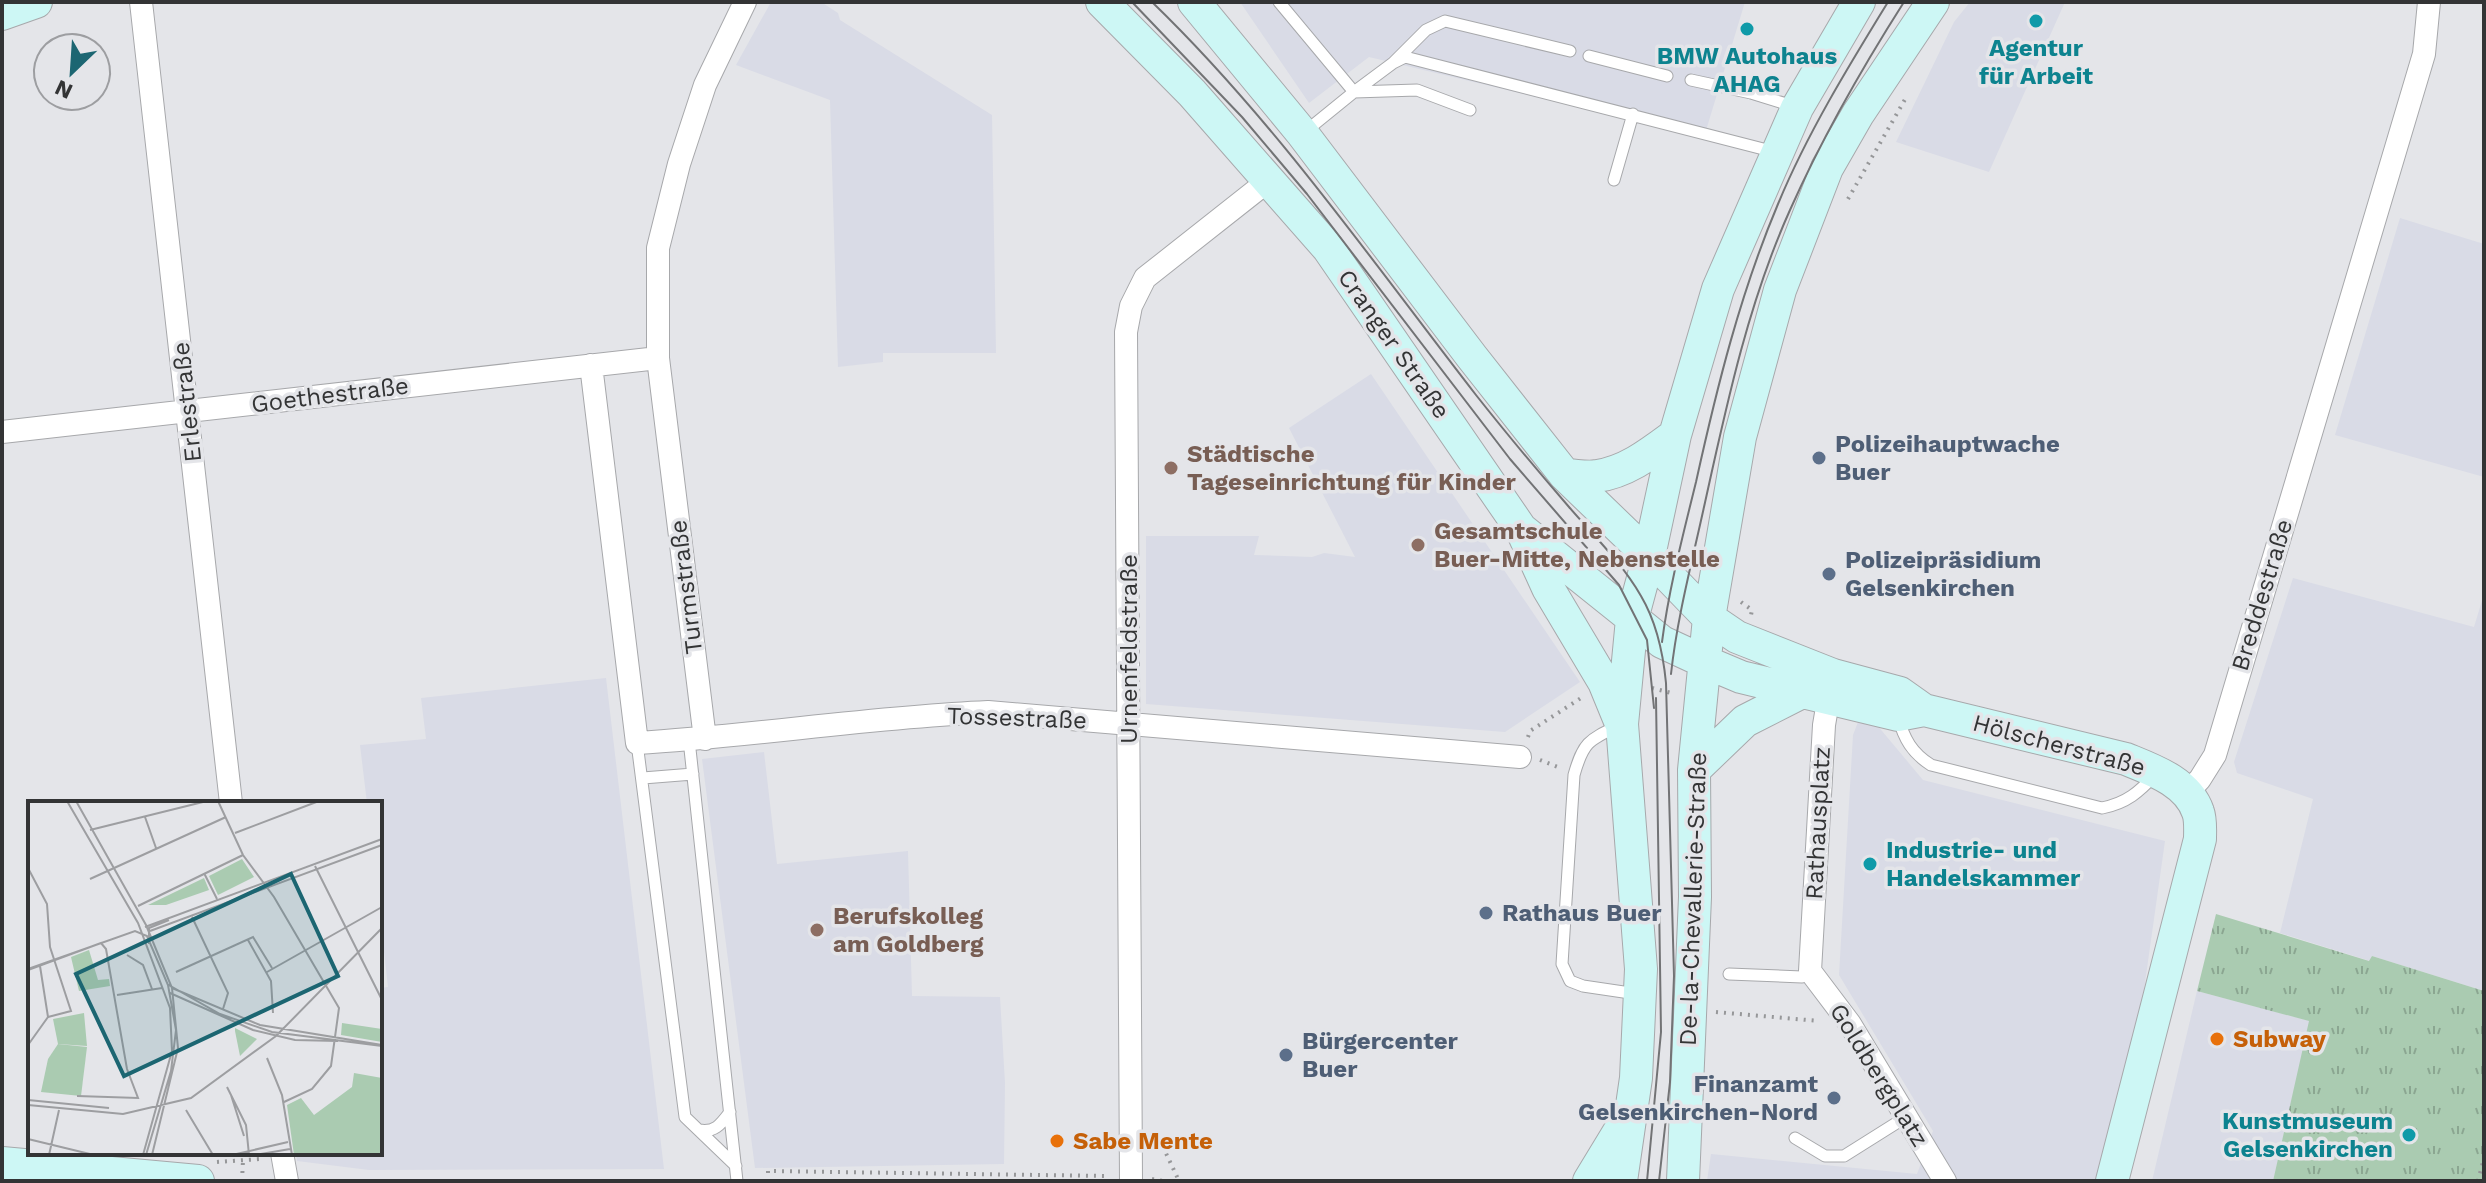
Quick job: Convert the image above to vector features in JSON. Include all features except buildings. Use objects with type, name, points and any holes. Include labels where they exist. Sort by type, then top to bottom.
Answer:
[{"type":"main road","points":[[2,14],[36,2]]},
{"type":"main road","name":"Cranger Straße","points":[[1102,2],[1192,93],[1328,248],[1521,529],[1662,642],[1703,661]]},
{"type":"main road","points":[[1194,2],[1302,133],[1565,475],[1709,618]]},
{"type":"main road","points":[[1616,672],[1649,556],[1675,435],[1718,289],[1775,152],[1859,2]]},
{"type":"main road","name":"De-la-Chevallerie-Straße","points":[[1683,1181],[1695,897],[1694,770],[1703,661],[1740,437],[1780,290],[1827,168],[1858,114],[1933,2]]},
{"type":"main road","points":[[1565,475],[1596,476],[1620,470],[1675,435]]},
{"type":"main road","name":"De-la-Chevallerie-Straße","points":[[1521,529],[1548,588],[1616,672],[1641,969],[1636,1078],[1621,1181]]},
{"type":"main road","name":"Hölscherstraße","points":[[1709,618],[1821,689]]},
{"type":"main road","name":"Hölscherstraße","points":[[1703,661],[1741,677],[1907,706],[2126,759],[2158,771],[2187,793]]},
{"type":"main road","points":[[1694,770],[1745,721],[1821,689]]},
{"type":"main road","points":[[2112,1181],[2200,839],[2199,813],[2187,793]]},
{"type":"main road","points":[[1589,1181],[1617,1138],[1636,1078]]},
{"type":"main road","points":[[2,1163],[205,1172]]},
{"type":"street","name":"Erlestraße","points":[[141,2],[231,801]]},
{"type":"street","name":"Turmstraße","points":[[697,740],[658,358],[658,248],[705,85],[745,2]]},
{"type":"street","name":"Breddestraße","points":[[2187,793],[2215,755],[2424,54],[2429,2]]},
{"type":"street","name":"Urnenfeldstraße","points":[[1132,1178],[1126,332],[1131,306],[1145,278],[1268,181]]},
{"type":"street","name":"Goethestraße","points":[[2,432],[658,358]]},
{"type":"street","points":[[591,365],[637,743],[697,740]]},
{"type":"street","name":"Rathausplatz","points":[[1810,971],[1821,689]]},
{"type":"street","name":"Tossestraße","points":[[697,740],[928,715],[988,712],[1520,757]]},
{"type":"street","name":"Goldbergplatz","points":[[1810,971],[1850,1024],[1945,1181]]},
{"type":"street","points":[[282,1155],[287,1181]]},
{"type":"lane","points":[[1279,2],[1354,92]]},
{"type":"lane","points":[[1302,133],[1393,63],[1426,30],[1445,21],[1570,51]]},
{"type":"lane","points":[[1589,56],[1667,76]]},
{"type":"lane","points":[[1393,63],[1405,57],[1775,152]]},
{"type":"lane","points":[[1691,80],[1751,93],[1797,108]]},
{"type":"lane","points":[[1354,92],[1417,90],[1470,110]]},
{"type":"lane","points":[[1614,180],[1633,114]]},
{"type":"lane","points":[[1907,706],[1903,735],[1916,756],[1931,765],[2102,808],[2117,805],[2137,795],[2158,771]]},
{"type":"lane","points":[[1622,724],[1596,736],[1581,749],[1574,775],[1562,964],[1570,981],[1583,986],[1640,994]]},
{"type":"lane","points":[[697,740],[693,774],[737,1181]]},
{"type":"lane","points":[[637,743],[685,1117],[736,1166]]},
{"type":"lane","points":[[643,778],[693,774]]},
{"type":"lane","points":[[1729,974],[1802,977],[1810,971]]},
{"type":"lane","points":[[698,1130],[717,1128],[730,1112]]},
{"type":"lane","points":[[1795,1138],[1825,1156],[1844,1156],[1910,1123]]},
{"type":"path","points":[[1844,205],[1909,93]]},
{"type":"path","points":[[1735,596],[1752,610],[1749,642]]},
{"type":"path","points":[[1574,775],[1547,761],[1520,757],[1530,731],[1616,672],[1644,686],[1701,701]]},
{"type":"path","points":[[1689,1010],[1850,1024]]},
{"type":"path","points":[[2484,1047],[2484,1082]]},
{"type":"path","points":[[1152,1124],[1179,1181]]},
{"type":"path","points":[[242,1181],[247,1155]]},
{"type":"path","points":[[205,1172],[246,1160],[282,1155]]},
{"type":"path","points":[[2478,1181],[2484,1158]]},
{"type":"path","points":[[768,1181],[768,1171],[1163,1181]]},
{"type":"shaded area","points":[[771,2],[821,2],[838,13],[840,20],[992,115],[996,353],[883,353],[883,362],[838,367],[830,100],[736,65]]},
{"type":"shaded area","points":[[1240,2],[1745,2],[1704,137],[1369,57],[1309,103]]},
{"type":"shaded area","points":[[1970,2],[2065,2],[1989,172],[1896,142],[1954,22]]},
{"type":"shaded area","points":[[2400,218],[2484,244],[2484,477],[2335,435]]},
{"type":"shaded area","name":"Gesamtschule Buer-Mitte, Nebenstelle","points":[[1371,374],[1580,682],[1505,732],[1146,704],[1146,536],[1259,536],[1254,555],[1312,557],[1324,553],[1355,557],[1289,428]]},
{"type":"shaded area","points":[[2293,578],[2474,627],[2484,594],[2484,991],[2372,956],[2370,961],[2280,933],[2313,799],[2237,773],[2234,762]]},
{"type":"shaded area","points":[[606,678],[664,1169],[369,1170],[297,1161],[296,1155],[382,1155],[382,988],[388,987],[382,934],[382,801],[367,801],[360,745],[426,739],[421,698]]},
{"type":"shaded area","points":[[1858,722],[1877,725],[1923,780],[2165,841],[2117,1181],[1707,1181],[1711,1154],[1917,1174],[1933,1131],[1839,975],[1853,735]]},
{"type":"shaded area","name":"Berufskolleg am Goldberg","points":[[764,752],[777,864],[908,851],[912,996],[1000,997],[1005,1083],[1004,1164],[755,1168],[702,759]]},
{"type":"shaded area","points":[[2197,991],[2310,1021],[2273,1181],[2152,1181]]},
{"type":"green space","name":"Kunstmuseum Gelsenkirchen","points":[[2216,914],[2369,961],[2372,956],[2484,991],[2484,1181],[2273,1181],[2309,1021],[2197,991]]},
{"type":"tram line","points":[[1132,2],[1242,117],[1307,194],[1510,459],[1619,585],[1647,640],[1654,708]]},
{"type":"tram line","points":[[1152,2],[1197,47],[1281,143],[1487,409],[1616,561],[1647,606],[1661,649],[1666,683],[1674,976],[1670,1082],[1659,1181]]},
{"type":"tram line","points":[[1662,642],[1668,602],[1712,411],[1764,238],[1815,126],[1888,2]]},
{"type":"tram line","points":[[1671,674],[1681,611],[1721,431],[1762,282],[1815,156],[1904,2]]},
{"type":"tram line","points":[[1647,1181],[1661,1032],[1656,698]]},
{"type":"place","name":"Agentur für Arbeit","points":[[2036,21]]},
{"type":"place","name":"BMW Autohaus AHAG","points":[[1747,29]]},
{"type":"place","name":"Polizeihauptwache Buer","points":[[1819,458]]},
{"type":"place","name":"Städtische Tageseinrichtung für Kinder","points":[[1171,468]]},
{"type":"place","name":"Gesamtschule Buer-Mitte, Nebenstelle","points":[[1418,545]]},
{"type":"place","name":"Polizeipräsidium Gelsenkirchen","points":[[1829,574]]},
{"type":"place","name":"Industrie- und Handelskammer","points":[[1870,864]]},
{"type":"place","name":"Rathaus Buer","points":[[1486,913]]},
{"type":"place","name":"Berufskolleg am Goldberg","points":[[817,930]]},
{"type":"place","name":"Subway","points":[[2217,1039]]},
{"type":"place","name":"Bürgercenter Buer","points":[[1286,1055]]},
{"type":"place","name":"Finanzamt Gelsenkirchen-Nord","points":[[1834,1098]]},
{"type":"place","name":"Kunstmuseum Gelsenkirchen","points":[[2409,1135]]},
{"type":"place","name":"Sabe Mente","points":[[1057,1141]]}]
